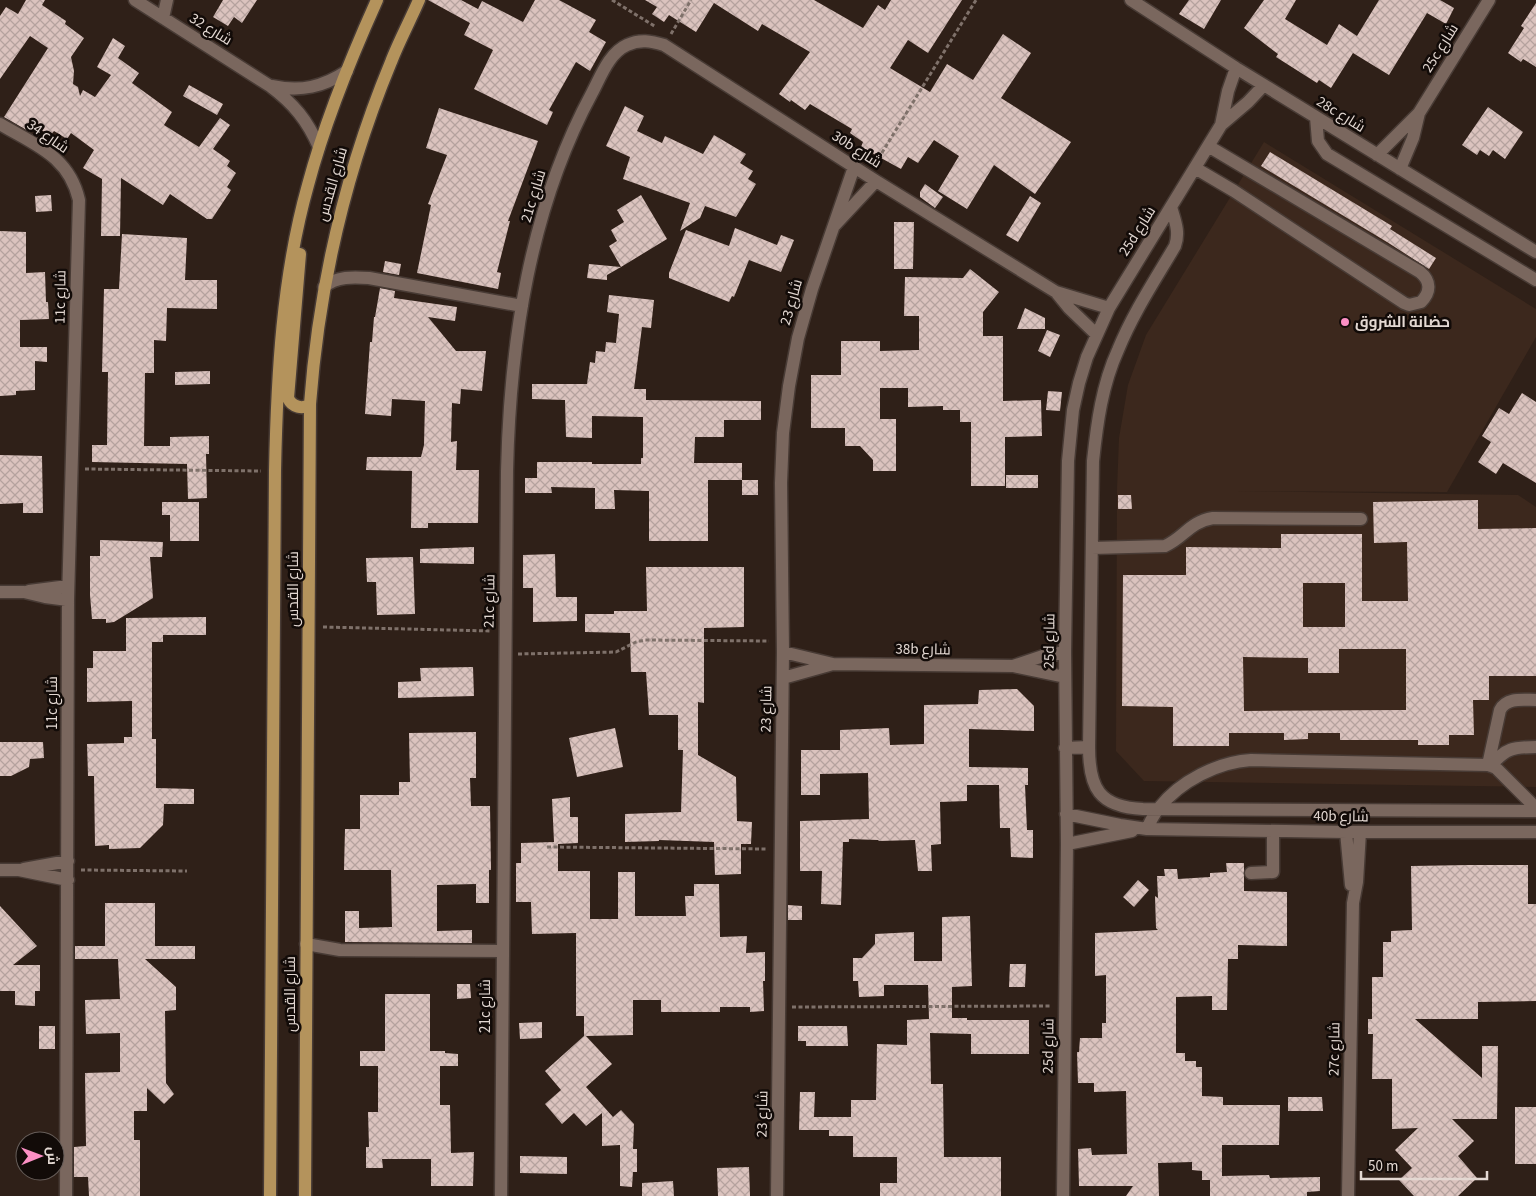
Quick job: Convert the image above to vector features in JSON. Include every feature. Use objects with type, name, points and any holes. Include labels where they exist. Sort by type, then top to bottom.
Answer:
[{"type":"main road","name":"شارع القدس","points":[[270,1196],[275,471],[276,399],[280,340],[299,221],[308,185],[347,71],[378,0]]},
{"type":"main road","name":"شارع القدس","points":[[306,1196],[310,404],[313,367],[324,287],[343,202],[364,132],[391,61],[419,0]]},
{"type":"main road","points":[[299,221],[300,253],[288,398],[290,402],[298,407],[310,404]]},
{"type":"main road","points":[[271,1166],[275,1196]]},
{"type":"street","points":[[163,18],[167,0]]},
{"type":"street","name":"28c شارع","points":[[1131,0],[1236,68],[1536,252]]},
{"type":"street","name":"25c شارع","points":[[1377,155],[1419,113],[1489,0]]},
{"type":"street","name":"شارع 32","points":[[143,2],[163,18],[286,98],[300,113],[320,147]]},
{"type":"street","name":"30b شارع","points":[[639,41],[664,45],[854,167],[1056,292],[1108,308]]},
{"type":"street","name":"21c شارع","points":[[501,1196],[504,654],[508,422],[512,368],[531,260],[546,205],[571,136],[608,63],[621,49],[639,41]]},
{"type":"street","name":"25d شارع","points":[[1221,125],[1228,91],[1236,68]]},
{"type":"street","name":"شارع 32","points":[[270,86],[286,89],[318,86],[333,80],[347,71]]},
{"type":"street","name":"25d شارع","points":[[1063,1196],[1067,844],[1065,652],[1070,437],[1079,383],[1087,357],[1108,308],[1221,125],[1248,102],[1264,85]]},
{"type":"street","name":"25c شارع","points":[[1400,169],[1413,138],[1419,113]]},
{"type":"street","points":[[1316,117],[1318,141],[1327,154],[1536,280]]},
{"type":"street","name":"شارع 34","points":[[0,124],[45,151],[61,164],[73,180],[78,195],[79,210]]},
{"type":"street","points":[[1195,168],[1234,191],[1404,303],[1409,305],[1421,302],[1428,293],[1428,281],[1420,272],[1208,146]]},
{"type":"street","name":"شارع 23","points":[[777,1196],[783,678],[781,483],[784,433],[798,338],[812,289],[854,167]]},
{"type":"street","name":"شارع 23","points":[[832,229],[872,178]]},
{"type":"street","points":[[1171,207],[1178,232],[1175,246],[1133,317],[1117,351],[1105,387],[1097,424],[1093,461],[1089,747],[1089,767],[1092,779],[1104,797],[1122,807],[1158,809],[1536,810]]},
{"type":"street","name":"11c شارع","points":[[66,1196],[68,586],[79,210]]},
{"type":"street","points":[[324,287],[329,282],[349,278],[369,278],[522,306]]},
{"type":"street","name":"30b شارع","points":[[1056,292],[1069,308],[1096,334]]},
{"type":"street","points":[[1092,548],[1165,546],[1172,543],[1194,524],[1213,518],[1361,519]]},
{"type":"street","points":[[24,592],[39,588],[68,586]]},
{"type":"street","points":[[0,592],[24,592],[68,600]]},
{"type":"street","name":"38b شارع","points":[[783,647],[833,664]]},
{"type":"street","name":"38b شارع","points":[[1013,666],[1043,656],[1065,652]]},
{"type":"street","name":"38b شارع","points":[[783,678],[833,664],[1013,666],[1065,677]]},
{"type":"street","points":[[1489,766],[1500,710],[1510,701],[1536,700]]},
{"type":"street","points":[[1065,748],[1089,747]]},
{"type":"street","points":[[1489,766],[1507,750],[1536,747]]},
{"type":"street","points":[[1146,828],[1166,799],[1188,782],[1225,764],[1242,761],[1489,766],[1502,773],[1536,810]]},
{"type":"street","name":"40b شارع","points":[[1066,814],[1120,825],[1146,828],[1346,832],[1536,832]]},
{"type":"street","name":"40b شارع","points":[[1067,844],[1146,828]]},
{"type":"street","points":[[1251,873],[1274,872],[1273,831]]},
{"type":"street","name":"27c شارع","points":[[1346,832],[1354,903]]},
{"type":"street","name":"27c شارع","points":[[1348,1196],[1354,903],[1360,832]]},
{"type":"street","points":[[0,870],[68,870]]},
{"type":"street","points":[[19,870],[68,870]]},
{"type":"street","points":[[306,944],[340,950],[502,951]]},
{"type":"path","points":[[612,0],[662,30]]},
{"type":"path","points":[[664,45],[691,0]]},
{"type":"path","points":[[872,178],[976,0]]},
{"type":"path","points":[[72,469],[275,471]]},
{"type":"path","points":[[310,626],[505,631]]},
{"type":"path","points":[[504,654],[608,652],[624,649],[636,642],[645,640],[783,647]]},
{"type":"path","points":[[547,847],[781,849]]},
{"type":"path","points":[[68,870],[187,871]]},
{"type":"path","points":[[779,1007],[1065,1005]]},
{"type":"shaded area","points":[[1264,142],[1536,309],[1536,337],[1447,492],[1232,491],[1518,495],[1536,507],[1536,787],[1144,781],[1116,751],[1117,490],[1119,438],[1128,385],[1146,335]]},
{"type":"building","points":[[26,0],[45,0],[42,5],[66,21],[65,24],[84,38],[71,57],[74,71],[73,84],[78,87],[80,96],[83,90],[95,97],[111,75],[97,67],[113,38],[125,46],[118,58],[139,73],[132,83],[172,112],[164,125],[199,147],[220,118],[230,125],[213,149],[230,161],[227,166],[236,173],[227,187],[231,190],[212,219],[207,219],[170,194],[163,205],[121,178],[120,236],[101,236],[102,179],[83,168],[94,150],[71,133],[67,139],[54,131],[50,136],[34,125],[30,132],[4,117],[48,48],[30,36],[0,79],[0,16],[6,7],[18,14]]},
{"type":"building","points":[[223,0],[257,0],[242,23],[234,17],[228,26],[213,17]]},
{"type":"building","points":[[428,0],[461,0],[478,9],[482,1],[523,22],[535,0],[559,0],[596,20],[589,32],[606,42],[590,71],[576,62],[549,110],[553,112],[547,125],[474,89],[493,50],[464,35],[470,23]]},
{"type":"building","points":[[645,0],[814,0],[863,28],[878,5],[885,10],[891,0],[962,0],[928,53],[908,40],[890,68],[930,92],[947,64],[973,80],[1003,34],[1031,53],[1001,98],[1071,142],[1035,194],[994,165],[967,209],[938,191],[959,156],[934,140],[918,163],[908,157],[901,169],[861,147],[863,142],[850,133],[852,129],[810,104],[805,110],[779,94],[810,52],[762,24],[758,31],[714,3],[696,32],[669,15],[664,22],[652,14],[657,7]]},
{"type":"building","points":[[1189,0],[1221,0],[1204,29],[1179,14]]},
{"type":"building","points":[[1264,0],[1296,0],[1285,19],[1327,45],[1339,24],[1357,36],[1379,0],[1440,0],[1454,8],[1446,24],[1427,13],[1389,75],[1353,53],[1331,88],[1319,80],[1317,83],[1276,57],[1278,54],[1244,28]]},
{"type":"building","points":[[1536,3],[1536,67],[1523,59],[1521,62],[1508,53],[1524,28],[1521,26]]},
{"type":"building","points":[[189,85],[223,104],[217,115],[183,96]]},
{"type":"building","points":[[625,106],[644,116],[637,131],[662,143],[665,136],[703,154],[714,135],[746,154],[740,163],[753,171],[748,179],[756,184],[736,217],[705,206],[700,218],[680,231],[690,203],[623,179],[630,157],[606,146]]},
{"type":"building","points":[[1488,107],[1523,132],[1505,159],[1493,150],[1489,156],[1480,150],[1477,155],[1462,145]]},
{"type":"building","points":[[439,108],[538,141],[508,221],[510,221],[497,272],[501,273],[498,289],[417,273],[431,205],[428,204],[447,155],[426,148]]},
{"type":"building","points":[[1270,152],[1392,226],[1390,229],[1436,258],[1429,269],[1261,166]]},
{"type":"building","points":[[925,184],[943,197],[935,208],[920,197],[920,192]]},
{"type":"building","points":[[51,195],[52,211],[36,212],[35,196]]},
{"type":"building","points":[[641,195],[667,239],[621,267],[609,246],[617,241],[611,230],[624,222],[617,210]]},
{"type":"building","points":[[1030,196],[1041,203],[1018,242],[1006,235]]},
{"type":"building","points":[[894,222],[914,222],[913,269],[894,269]]},
{"type":"building","points":[[735,228],[777,245],[781,235],[794,240],[781,272],[749,260],[734,297],[732,296],[729,302],[669,278],[669,273],[686,230],[729,246]]},
{"type":"building","points":[[0,231],[26,232],[26,273],[45,272],[46,302],[48,302],[49,319],[20,320],[20,347],[47,347],[47,362],[35,361],[35,390],[16,391],[16,395],[0,396]]},
{"type":"building","points":[[122,234],[187,238],[185,280],[217,280],[217,309],[167,308],[166,341],[154,340],[154,373],[145,373],[144,446],[170,446],[170,437],[209,436],[209,454],[206,454],[207,498],[188,499],[187,464],[92,462],[92,445],[107,445],[108,372],[102,372],[104,289],[119,289]]},
{"type":"building","points":[[385,261],[401,264],[399,275],[383,272]]},
{"type":"building","points":[[589,264],[621,267],[607,275],[607,280],[587,278]]},
{"type":"building","points":[[970,269],[999,292],[983,312],[983,336],[1003,336],[1003,401],[1041,400],[1042,436],[1005,437],[1005,486],[971,486],[971,422],[960,422],[960,410],[943,410],[943,406],[908,407],[908,388],[880,388],[880,419],[896,419],[896,471],[873,471],[873,460],[860,446],[845,446],[845,428],[811,428],[811,375],[841,375],[841,341],[880,341],[880,351],[919,350],[919,316],[904,316],[905,277],[963,278]]},
{"type":"building","points":[[380,288],[395,291],[394,298],[457,307],[455,321],[428,317],[456,351],[486,351],[482,391],[461,389],[460,404],[452,403],[451,442],[457,441],[456,470],[479,470],[478,523],[428,523],[428,528],[411,528],[412,471],[366,470],[367,457],[421,457],[424,445],[425,401],[392,399],[391,416],[365,414],[370,342],[372,342],[374,317]]},
{"type":"building","points":[[609,295],[654,300],[651,328],[642,327],[634,389],[646,389],[646,400],[761,401],[761,420],[724,420],[724,437],[695,437],[694,463],[742,463],[742,480],[708,480],[708,541],[649,541],[649,491],[614,490],[615,509],[595,509],[595,488],[551,487],[552,493],[525,493],[525,478],[537,478],[537,462],[641,464],[641,458],[643,458],[643,417],[592,416],[592,438],[566,437],[565,400],[532,399],[532,384],[587,384],[590,362],[595,363],[596,351],[605,352],[606,342],[616,343],[619,314],[607,312]]},
{"type":"building","points":[[1025,308],[1045,318],[1045,329],[1017,329]]},
{"type":"building","points":[[1047,330],[1060,335],[1050,357],[1038,351]]},
{"type":"building","points":[[210,371],[210,384],[175,385],[175,372]]},
{"type":"building","points":[[1048,391],[1062,392],[1060,411],[1046,410]]},
{"type":"building","points":[[1522,393],[1536,402],[1536,483],[1503,463],[1496,474],[1478,462],[1491,442],[1482,436],[1499,408],[1509,414]]},
{"type":"building","points":[[0,455],[42,456],[43,513],[23,513],[23,503],[0,504]]},
{"type":"building","points":[[1006,475],[1038,475],[1038,488],[1006,488]]},
{"type":"building","points":[[742,480],[758,480],[758,495],[742,495]]},
{"type":"building","points":[[1118,495],[1131,495],[1132,509],[1118,509]]},
{"type":"building","points":[[1478,500],[1478,529],[1536,528],[1536,676],[1489,676],[1489,700],[1473,700],[1474,735],[1449,735],[1449,745],[1418,745],[1418,740],[1340,740],[1340,733],[1308,733],[1308,739],[1284,740],[1284,733],[1229,733],[1229,746],[1173,746],[1173,707],[1122,706],[1123,575],[1186,575],[1186,547],[1281,548],[1281,534],[1362,534],[1362,601],[1408,601],[1407,542],[1374,543],[1373,502]],"holes":[[[1303,583],[1345,583],[1345,627],[1303,627]],[[1339,649],[1406,649],[1406,710],[1244,711],[1243,657],[1308,658],[1308,673],[1339,673]]]},
{"type":"building","points":[[162,502],[199,502],[199,541],[170,541],[170,515],[162,515]]},
{"type":"building","points":[[100,540],[163,542],[162,557],[150,557],[153,598],[114,622],[106,623],[106,619],[92,619],[90,595],[90,556],[100,556]]},
{"type":"building","points":[[474,547],[474,564],[420,563],[420,549]]},
{"type":"building","points":[[555,554],[556,597],[577,597],[577,621],[533,622],[533,588],[523,588],[523,555]]},
{"type":"building","points":[[413,557],[415,614],[377,615],[376,582],[367,582],[366,558]]},
{"type":"building","points":[[646,567],[744,567],[744,627],[704,628],[704,703],[698,702],[698,755],[736,777],[737,821],[752,822],[751,844],[741,844],[741,874],[715,875],[714,842],[659,840],[625,842],[625,814],[681,812],[683,750],[678,750],[678,715],[649,715],[646,672],[631,672],[630,633],[585,632],[585,614],[614,614],[614,611],[647,611]]},
{"type":"building","points":[[206,617],[206,635],[163,635],[163,642],[152,642],[152,739],[156,739],[156,788],[194,789],[194,804],[164,804],[163,825],[140,848],[109,849],[109,845],[95,846],[94,776],[88,776],[87,744],[124,743],[124,737],[132,737],[132,701],[87,702],[87,668],[93,668],[93,651],[126,651],[126,618]]},
{"type":"building","points":[[473,667],[474,696],[398,698],[398,682],[421,681],[420,668]]},
{"type":"building","points":[[1017,689],[1034,706],[1034,731],[969,729],[969,767],[1028,768],[1028,785],[1025,785],[1027,830],[1033,830],[1033,858],[1011,857],[1010,828],[1000,828],[999,785],[967,785],[967,801],[940,802],[941,844],[931,845],[932,871],[918,871],[915,840],[879,841],[849,839],[849,842],[843,842],[841,905],[821,904],[822,871],[800,871],[800,821],[869,819],[868,773],[820,774],[820,795],[801,795],[801,750],[840,750],[840,730],[889,728],[890,745],[924,744],[924,705],[978,704],[979,690]]},
{"type":"building","points":[[615,728],[623,767],[577,777],[569,738]]},
{"type":"building","points":[[476,732],[476,778],[470,778],[471,806],[490,806],[491,870],[489,870],[489,903],[476,903],[476,884],[437,885],[437,931],[472,930],[472,943],[345,942],[345,911],[359,911],[359,928],[392,927],[391,870],[344,870],[345,829],[360,829],[360,795],[399,795],[399,782],[410,782],[409,733]]},
{"type":"building","points":[[0,742],[43,742],[44,758],[30,759],[29,767],[11,776],[0,776]]},
{"type":"building","points":[[570,797],[570,817],[578,817],[578,843],[558,844],[558,871],[590,871],[590,919],[618,919],[618,872],[635,872],[635,916],[686,916],[685,896],[694,896],[694,884],[719,884],[720,937],[747,936],[746,953],[765,952],[765,981],[763,981],[764,1011],[750,1012],[750,1007],[720,1007],[720,1012],[661,1012],[661,1000],[633,1000],[633,1035],[586,1036],[612,1064],[586,1087],[613,1117],[621,1110],[634,1124],[633,1149],[637,1149],[637,1172],[633,1172],[632,1187],[620,1186],[620,1145],[602,1146],[602,1113],[586,1126],[574,1113],[562,1124],[545,1104],[561,1090],[545,1071],[584,1036],[584,1016],[576,1016],[576,933],[532,934],[531,902],[516,902],[516,863],[521,863],[521,843],[554,842],[552,799]]},
{"type":"building","points":[[1226,863],[1244,863],[1244,891],[1287,892],[1287,946],[1238,945],[1238,959],[1228,959],[1227,1010],[1212,1010],[1212,996],[1176,997],[1176,1053],[1185,1053],[1185,1061],[1196,1061],[1196,1067],[1202,1067],[1202,1096],[1223,1097],[1223,1105],[1280,1105],[1279,1145],[1222,1145],[1222,1176],[1269,1175],[1270,1178],[1320,1177],[1320,1191],[1307,1192],[1307,1196],[1210,1196],[1210,1180],[1202,1180],[1202,1171],[1192,1170],[1192,1162],[1158,1163],[1159,1196],[1126,1196],[1133,1186],[1079,1186],[1078,1149],[1091,1148],[1092,1155],[1127,1154],[1126,1091],[1094,1092],[1094,1083],[1078,1083],[1077,1052],[1079,1052],[1080,1038],[1102,1038],[1102,1023],[1106,1023],[1106,975],[1095,976],[1095,933],[1158,930],[1156,928],[1155,896],[1158,898],[1157,876],[1165,876],[1164,869],[1177,869],[1178,879],[1210,877],[1210,873],[1227,872]]},
{"type":"building","points":[[1528,865],[1528,904],[1536,904],[1536,1001],[1478,1002],[1478,1019],[1415,1019],[1482,1078],[1482,1046],[1498,1046],[1497,1119],[1452,1119],[1474,1141],[1458,1156],[1477,1178],[1458,1196],[1414,1196],[1399,1180],[1412,1168],[1395,1150],[1418,1128],[1392,1129],[1392,1079],[1372,1079],[1373,1034],[1368,1034],[1368,1019],[1372,1019],[1372,977],[1383,977],[1383,942],[1391,942],[1391,931],[1412,930],[1411,866]]},
{"type":"building","points":[[1138,880],[1149,890],[1134,907],[1123,897]]},
{"type":"building","points":[[105,903],[155,903],[155,946],[195,946],[195,959],[145,959],[176,987],[176,1010],[165,1011],[166,1083],[174,1094],[164,1104],[147,1088],[147,1111],[134,1111],[134,1140],[140,1140],[140,1196],[89,1196],[88,1177],[74,1177],[74,1147],[86,1146],[85,1073],[120,1072],[120,1033],[86,1034],[85,1000],[120,999],[118,959],[75,959],[75,946],[105,946]]},
{"type":"building","points":[[788,905],[802,906],[802,920],[788,920]]},
{"type":"building","points":[[0,906],[37,946],[13,965],[40,965],[40,991],[35,991],[35,1006],[15,1005],[15,991],[0,991]]},
{"type":"building","points":[[970,916],[972,986],[952,987],[952,1018],[967,1018],[967,1020],[1029,1020],[1029,1054],[971,1054],[971,1034],[930,1033],[931,1084],[943,1084],[944,1157],[1001,1157],[1001,1196],[880,1196],[880,1183],[897,1183],[897,1157],[853,1157],[853,1136],[829,1136],[829,1130],[799,1130],[800,1092],[815,1092],[814,1117],[851,1117],[851,1100],[876,1100],[877,1044],[907,1045],[907,1020],[929,1019],[928,985],[884,985],[884,996],[859,997],[858,981],[853,981],[853,958],[862,958],[875,944],[875,934],[914,932],[914,961],[942,961],[942,917]]},
{"type":"building","points":[[1010,964],[1026,964],[1025,987],[1009,987]]},
{"type":"building","points":[[457,984],[470,984],[471,998],[457,999]]},
{"type":"building","points":[[385,994],[430,994],[430,1051],[445,1051],[445,1053],[458,1054],[458,1066],[440,1066],[440,1105],[450,1105],[451,1153],[474,1152],[473,1186],[431,1186],[431,1159],[382,1159],[383,1168],[366,1168],[366,1147],[369,1147],[368,1112],[378,1112],[378,1066],[360,1066],[360,1051],[385,1051]]},
{"type":"building","points":[[542,1022],[542,1038],[520,1039],[519,1023]]},
{"type":"building","points":[[39,1026],[55,1026],[55,1049],[39,1049]]},
{"type":"building","points":[[798,1026],[847,1026],[848,1046],[806,1046],[806,1041],[798,1041]]},
{"type":"building","points":[[1288,1097],[1322,1097],[1323,1111],[1288,1111]]},
{"type":"building","points":[[1515,1107],[1536,1107],[1536,1164],[1515,1164]]},
{"type":"building","points":[[520,1156],[567,1157],[567,1174],[520,1173]]},
{"type":"building","points":[[749,1167],[750,1196],[718,1196],[717,1168]]},
{"type":"building","points":[[673,1181],[674,1196],[642,1196],[642,1183]]},
{"type":"place","name":"حضانة الشروق","points":[[1345,322]]}]
